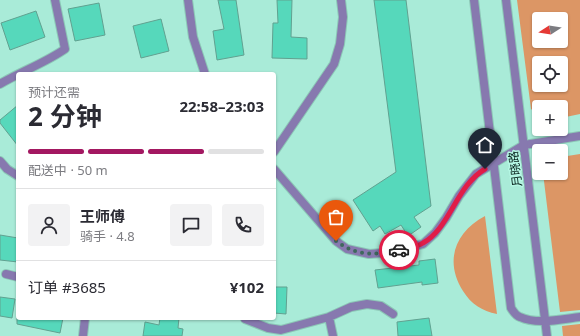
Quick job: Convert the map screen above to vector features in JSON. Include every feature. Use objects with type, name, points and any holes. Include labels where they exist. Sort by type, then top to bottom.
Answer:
[{"type":"street","points":[[23,72],[50,60],[65,49],[56,0]]},
{"type":"street","points":[[188,0],[193,37],[204,72]]},
{"type":"street","points":[[276,149],[334,64],[340,44],[343,17],[341,0]]},
{"type":"street","points":[[474,0],[511,308],[518,317],[528,320],[546,321],[580,317]]},
{"type":"street","name":"月晓路","points":[[506,0],[547,336]]},
{"type":"street","points":[[0,84],[16,75]]},
{"type":"street","points":[[276,171],[336,241],[347,249],[369,254],[382,253],[423,244],[435,234],[459,196],[476,174],[524,145],[580,136]]},
{"type":"street","points":[[0,161],[7,169],[16,175]]},
{"type":"street","points":[[6,274],[16,276]]},
{"type":"street","points":[[248,320],[268,328],[281,330],[328,317],[351,307],[367,304],[381,306],[393,314]]},
{"type":"street","points":[[328,317],[333,336]]},
{"type":"street","points":[[84,336],[85,320]]},
{"type":"shaded area","points":[[517,0],[580,0],[580,114],[568,117],[568,100],[532,100],[532,110]]},
{"type":"shaded area","points":[[580,154],[580,310],[560,312],[544,180],[568,180],[568,156]]},
{"type":"shaded area","points":[[485,216],[497,314],[482,309],[470,300],[457,280],[454,269],[456,248],[460,239],[466,230]]},
{"type":"shaded area","points":[[580,324],[580,336],[563,336],[562,326]]},
{"type":"building","points":[[218,0],[236,0],[244,55],[217,60],[213,31],[224,29]]},
{"type":"building","points":[[277,0],[292,0],[291,37],[307,38],[307,59],[272,58],[273,23],[278,23]]},
{"type":"building","points":[[374,0],[406,0],[431,206],[414,217],[421,227],[408,236],[401,225],[385,234],[380,226],[373,231],[353,200],[396,172]]},
{"type":"building","points":[[99,3],[105,35],[75,41],[68,9]]},
{"type":"building","points":[[36,11],[45,37],[10,50],[1,23]]},
{"type":"building","points":[[161,19],[169,51],[141,58],[133,26]]},
{"type":"building","points":[[16,107],[16,143],[0,123],[0,120]]},
{"type":"building","points":[[0,235],[16,238],[16,262],[0,260]]},
{"type":"building","points":[[435,259],[438,283],[422,285],[422,282],[378,288],[375,270],[419,265],[419,261]]},
{"type":"building","points":[[276,287],[287,287],[286,314],[276,313]]},
{"type":"building","points":[[0,297],[15,299],[12,318],[0,316]]},
{"type":"building","points":[[429,318],[432,336],[398,336],[397,322]]},
{"type":"building","points":[[17,320],[63,320],[60,333],[17,324]]},
{"type":"building","points":[[160,320],[179,320],[178,328],[183,329],[182,336],[143,336],[145,322],[159,325]]},
{"type":"way so far","points":[[336,241],[347,249],[369,254],[399,250]]},
{"type":"route","points":[[399,250],[423,244],[435,234],[459,196],[476,174],[485,169]]}]
